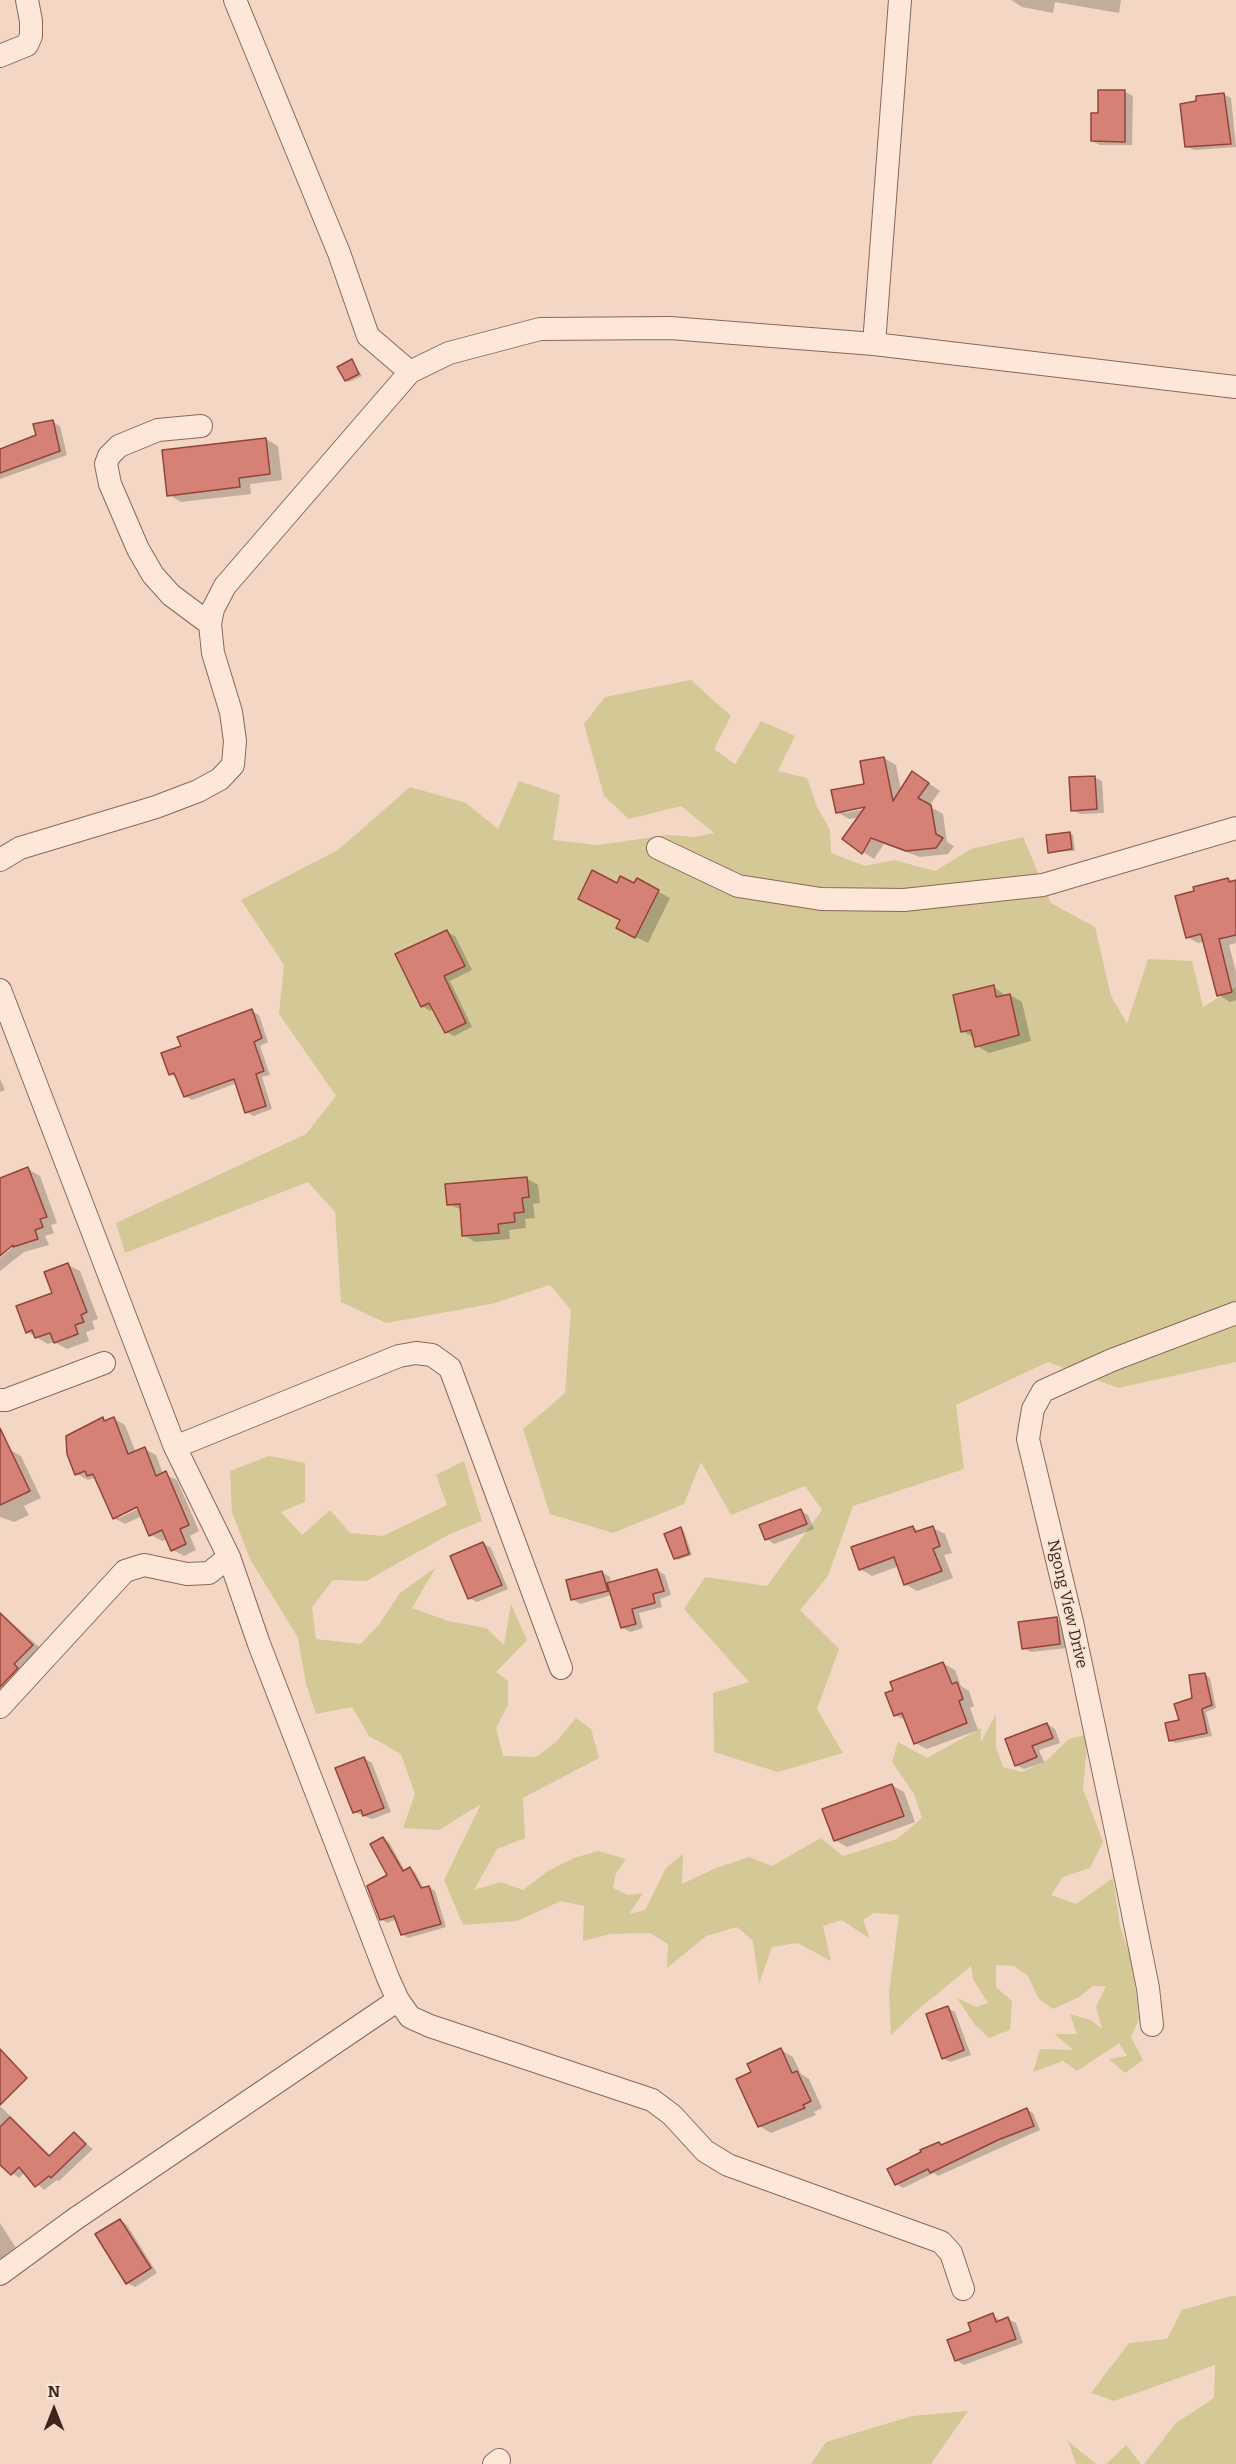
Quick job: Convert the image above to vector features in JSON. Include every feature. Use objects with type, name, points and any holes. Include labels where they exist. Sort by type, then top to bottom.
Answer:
[{"type":"street","points":[[0,56],[27,45],[31,36],[31,21],[27,0]]},
{"type":"street","points":[[235,0],[339,253],[368,336],[410,372]]},
{"type":"street","points":[[874,344],[900,0]]},
{"type":"street","points":[[0,860],[20,848],[156,807],[198,791],[220,779],[233,765],[235,741],[231,712],[213,653],[210,624],[213,609],[225,586],[410,372],[448,353],[540,329],[670,328],[874,344],[1236,387]]},
{"type":"street","points":[[201,426],[158,430],[119,446],[106,464],[114,495],[138,549],[153,575],[171,595],[210,624]]},
{"type":"street","points":[[658,848],[738,886],[821,899],[904,900],[1043,885],[1236,828]]},
{"type":"street","points":[[0,990],[175,1448],[229,1557],[338,1850],[398,2000],[410,2017],[430,2026],[652,2100],[672,2115],[705,2151],[728,2165],[940,2242],[951,2253],[963,2289]]},
{"type":"street","name":"Ngong View Drive","points":[[1152,2025],[1148,1988],[1072,1622],[1028,1439],[1033,1408],[1043,1390],[1112,1360],[1236,1313]]},
{"type":"street","points":[[175,1448],[399,1356],[416,1353],[432,1355],[450,1368],[561,1668]]},
{"type":"street","points":[[0,1400],[6,1400],[105,1363]]},
{"type":"street","points":[[0,1707],[125,1572],[144,1565],[187,1574],[209,1573],[229,1557]]},
{"type":"street","points":[[0,2274],[75,2219],[398,2000]]},
{"type":"shaded area","points":[[691,680],[731,716],[714,749],[735,764],[761,721],[795,736],[778,771],[807,778],[817,807],[830,830],[831,853],[865,866],[894,860],[935,871],[971,849],[1023,837],[1051,903],[1095,927],[1111,996],[1127,1024],[1148,959],[1192,961],[1203,1007],[1236,987],[1236,1362],[1118,1388],[1048,1362],[956,1405],[964,1469],[853,1506],[828,1576],[800,1610],[839,1649],[817,1709],[843,1753],[778,1772],[714,1752],[713,1693],[749,1682],[684,1609],[705,1577],[767,1586],[822,1510],[805,1486],[731,1515],[701,1462],[684,1504],[613,1533],[550,1514],[523,1429],[565,1393],[571,1310],[550,1285],[491,1304],[386,1323],[341,1302],[335,1212],[308,1182],[125,1253],[116,1223],[306,1134],[336,1096],[279,1014],[284,965],[241,900],[338,850],[410,787],[466,803],[498,829],[519,781],[560,795],[553,840],[598,845],[668,835],[694,837],[714,833],[681,806],[629,819],[604,796],[584,724],[605,697]]},
{"type":"shaded area","points":[[269,1456],[305,1463],[305,1502],[281,1512],[302,1535],[330,1510],[350,1533],[383,1536],[447,1505],[436,1475],[464,1461],[482,1521],[450,1534],[366,1581],[333,1580],[312,1607],[316,1639],[361,1644],[380,1623],[400,1593],[436,1567],[412,1608],[448,1621],[486,1628],[504,1645],[511,1604],[527,1640],[496,1672],[508,1681],[508,1705],[496,1728],[503,1756],[536,1757],[556,1742],[576,1718],[591,1729],[599,1758],[523,1798],[525,1838],[497,1849],[474,1890],[501,1882],[523,1890],[548,1871],[574,1858],[598,1851],[626,1859],[616,1873],[613,1888],[628,1895],[643,1893],[629,1914],[645,1910],[666,1868],[683,1854],[682,1884],[716,1868],[749,1857],[772,1866],[821,1838],[843,1856],[897,1839],[922,1818],[914,1794],[892,1762],[898,1742],[927,1758],[981,1728],[981,1742],[996,1714],[996,1747],[1003,1767],[1022,1772],[1047,1760],[1069,1739],[1088,1734],[1083,1789],[1103,1842],[1090,1868],[1063,1877],[1051,1895],[1076,1904],[1113,1878],[1120,1926],[1133,1965],[1139,2019],[1131,2037],[1143,2060],[1125,2073],[1109,2059],[1127,2056],[1119,2043],[1077,2071],[1063,2061],[1033,2072],[1040,2049],[1073,2050],[1055,2034],[1077,2034],[1070,2014],[1091,2020],[1102,2029],[1096,2007],[1106,1986],[1093,1986],[1079,1997],[1053,2009],[1039,1999],[1028,1976],[1014,1966],[996,1965],[996,1987],[1012,2001],[1010,2030],[989,2038],[975,2025],[957,1998],[976,2007],[988,2003],[973,1979],[971,1966],[891,2035],[889,1993],[899,1915],[874,1913],[863,1920],[870,1939],[842,1920],[823,1926],[831,1961],[798,1943],[772,1947],[759,1984],[753,1941],[737,1927],[706,1936],[667,1968],[668,1944],[650,1933],[610,1934],[583,1941],[584,1906],[561,1901],[517,1921],[463,1925],[444,1880],[481,1804],[439,1830],[403,1828],[415,1794],[401,1754],[369,1736],[352,1707],[316,1714],[306,1684],[298,1638],[250,1559],[232,1512],[230,1471]]},
{"type":"shaded area","points":[[1236,2296],[1236,2464],[1144,2464],[1176,2423],[1214,2398],[1215,2365],[1114,2401],[1091,2393],[1129,2343],[1167,2339],[1182,2310]]},
{"type":"shaded area","points":[[968,2411],[931,2464],[811,2464],[826,2442],[912,2416]]},
{"type":"shaded area","points":[[1068,2441],[1096,2464],[1076,2464]]},
{"type":"shaded area","points":[[1126,2445],[1141,2464],[1106,2464]]},
{"type":"building","points":[[1098,90],[1125,90],[1125,142],[1091,141],[1091,113],[1098,113]]},
{"type":"building","points":[[1224,93],[1231,144],[1185,147],[1180,104],[1196,101],[1196,96]]},
{"type":"building","points":[[352,359],[359,374],[345,381],[337,367]]},
{"type":"building","points":[[53,420],[60,451],[0,473],[0,449],[36,435],[33,424]]},
{"type":"building","points":[[266,438],[270,474],[239,478],[240,487],[167,496],[162,450]]},
{"type":"building","points":[[884,757],[893,801],[912,771],[929,783],[918,798],[931,805],[936,834],[943,838],[936,848],[906,851],[871,838],[862,854],[842,839],[865,807],[836,813],[831,790],[864,784],[860,761]]},
{"type":"building","points":[[1095,776],[1097,809],[1071,811],[1069,777]]},
{"type":"building","points":[[1070,832],[1072,849],[1048,853],[1046,835]]},
{"type":"building","points":[[592,870],[617,883],[620,876],[634,883],[637,878],[659,890],[635,938],[616,928],[620,920],[578,899]]},
{"type":"building","points":[[1228,878],[1229,882],[1236,880],[1236,935],[1219,939],[1232,992],[1217,996],[1201,934],[1186,938],[1175,896],[1194,891],[1193,887]]},
{"type":"building","points":[[447,930],[465,966],[444,976],[466,1023],[445,1033],[429,1003],[421,1007],[395,954]]},
{"type":"building","points":[[994,985],[996,997],[1010,994],[1019,1035],[975,1047],[971,1030],[961,1032],[953,995]]},
{"type":"building","points":[[252,1009],[262,1038],[254,1042],[264,1071],[256,1074],[266,1106],[245,1113],[234,1079],[184,1097],[174,1073],[169,1075],[161,1053],[181,1046],[177,1037]]},
{"type":"building","points":[[28,1167],[47,1217],[40,1219],[43,1227],[35,1230],[38,1239],[13,1247],[13,1245],[0,1256],[0,1178]]},
{"type":"building","points":[[527,1177],[529,1197],[522,1198],[524,1212],[514,1213],[515,1222],[498,1224],[499,1233],[462,1236],[460,1204],[447,1205],[445,1184]]},
{"type":"building","points":[[68,1263],[87,1312],[81,1315],[84,1322],[75,1325],[78,1334],[54,1343],[50,1333],[35,1338],[32,1330],[26,1333],[16,1306],[52,1293],[44,1272]]},
{"type":"building","points":[[103,1417],[104,1421],[114,1417],[128,1454],[145,1447],[156,1476],[166,1471],[189,1525],[180,1529],[186,1544],[171,1551],[162,1530],[149,1536],[137,1507],[113,1519],[93,1474],[87,1476],[85,1471],[75,1475],[67,1454],[66,1436]]},
{"type":"building","points":[[0,1428],[30,1491],[0,1505]]},
{"type":"building","points":[[801,1509],[807,1524],[765,1540],[759,1525]]},
{"type":"building","points":[[913,1526],[915,1532],[933,1526],[940,1546],[933,1549],[942,1571],[904,1585],[894,1557],[859,1570],[851,1547]]},
{"type":"building","points":[[681,1527],[689,1554],[674,1559],[664,1534]]},
{"type":"building","points":[[483,1542],[502,1585],[468,1599],[450,1556]]},
{"type":"building","points":[[657,1569],[664,1591],[653,1594],[655,1603],[632,1609],[636,1624],[621,1628],[607,1583]]},
{"type":"building","points":[[602,1571],[608,1591],[571,1600],[566,1580]]},
{"type":"building","points":[[0,1613],[33,1645],[14,1664],[18,1668],[0,1687]]},
{"type":"building","points":[[1057,1617],[1060,1644],[1022,1649],[1018,1622]]},
{"type":"building","points":[[943,1662],[952,1684],[957,1682],[963,1699],[959,1701],[967,1723],[914,1744],[902,1713],[894,1716],[885,1693],[893,1690],[890,1682]]},
{"type":"building","points":[[1205,1673],[1212,1705],[1202,1709],[1207,1733],[1169,1741],[1165,1723],[1179,1720],[1174,1704],[1192,1698],[1189,1675]]},
{"type":"building","points":[[1047,1723],[1053,1738],[1032,1746],[1037,1757],[1015,1766],[1005,1739]]},
{"type":"building","points":[[364,1757],[384,1808],[363,1816],[361,1810],[353,1813],[335,1768]]},
{"type":"building","points":[[892,1784],[904,1816],[834,1841],[822,1809]]},
{"type":"building","points":[[383,1837],[403,1871],[410,1867],[421,1888],[429,1886],[441,1924],[401,1935],[394,1916],[380,1920],[367,1886],[387,1875],[370,1844]]},
{"type":"building","points":[[948,2006],[964,2050],[942,2059],[926,2014]]},
{"type":"building","points":[[781,2048],[792,2073],[797,2071],[811,2101],[803,2105],[805,2108],[758,2127],[736,2079],[751,2072],[747,2064]]},
{"type":"building","points":[[0,2049],[27,2078],[0,2105]]},
{"type":"building","points":[[1027,2108],[1034,2126],[998,2140],[930,2173],[928,2169],[895,2185],[887,2169],[921,2152],[920,2150],[939,2142],[941,2145]]},
{"type":"building","points":[[10,2117],[49,2156],[74,2132],[86,2144],[51,2178],[49,2176],[35,2187],[19,2167],[11,2175],[0,2165],[0,2127]]},
{"type":"building","points":[[120,2219],[151,2268],[126,2284],[95,2234]]},
{"type":"building","points":[[993,2313],[996,2322],[1008,2317],[1016,2339],[955,2361],[947,2340],[971,2331],[968,2323]]}]
